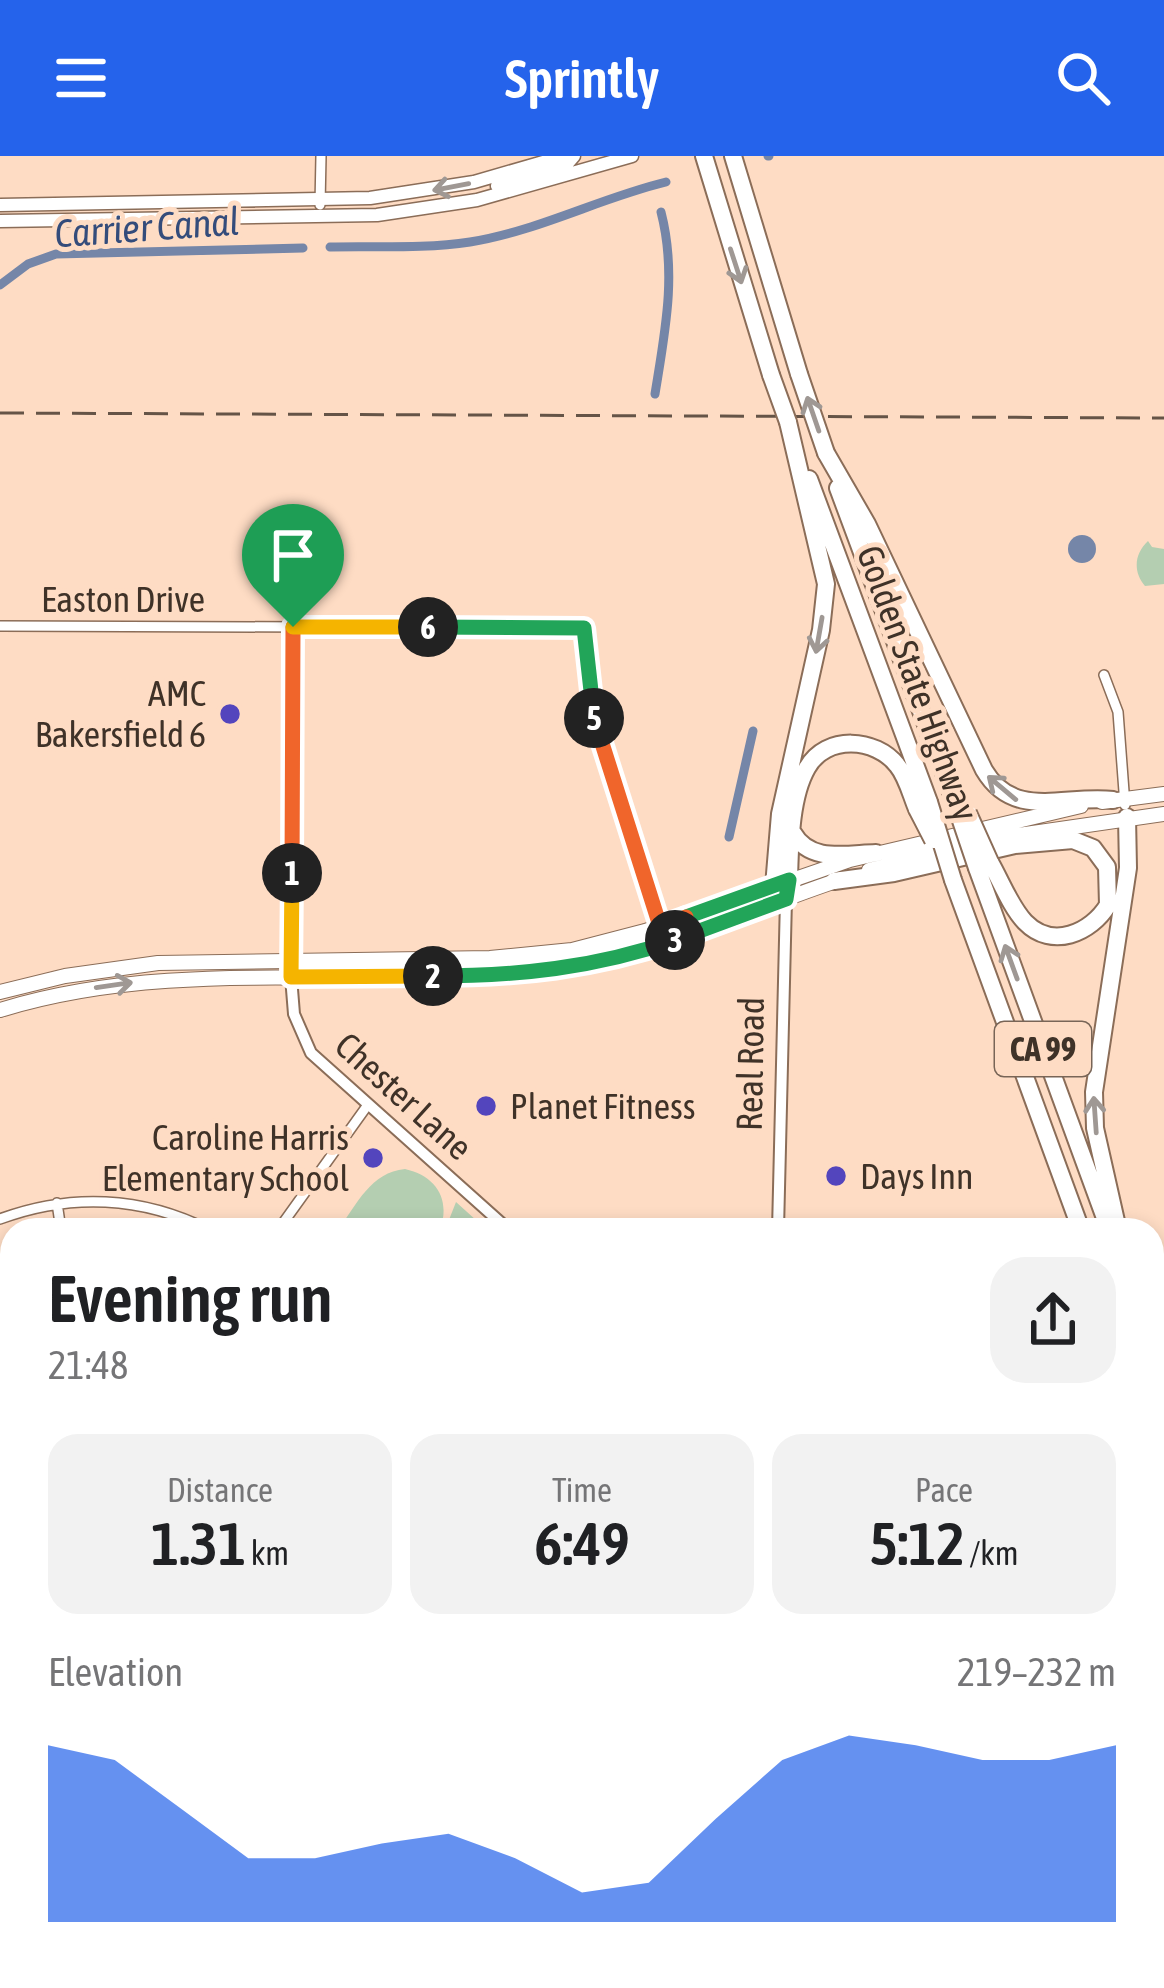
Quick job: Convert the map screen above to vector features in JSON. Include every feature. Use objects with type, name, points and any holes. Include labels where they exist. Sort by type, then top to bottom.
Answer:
[{"type":"highway","points":[[704,156],[817,523],[826,584],[780,814],[783,889]]},
{"type":"highway","points":[[733,156],[826,453],[984,770],[996,788],[1029,803],[1087,797],[1121,805],[1129,868],[1094,1093],[1095,1128],[1111,1218]]},
{"type":"highway","name":"Golden State Highway","points":[[817,523],[923,806]]},
{"type":"highway","name":"Golden State Highway","points":[[858,523],[1109,1218]]},
{"type":"highway","points":[[783,889],[808,764],[826,750],[845,743],[867,745],[889,756],[923,806]]},
{"type":"highway","name":"CA 99","points":[[923,806],[1077,1218]]},
{"type":"highway","points":[[793,833],[799,844],[815,853],[876,853]]},
{"type":"highway","points":[[834,881],[894,873],[1015,845],[1073,841],[1093,848],[1107,867],[1110,898],[1101,917],[1085,931],[1067,936],[1037,931],[984,865]]},
{"type":"main road","points":[[0,205],[320,199],[439,189],[564,156]]},
{"type":"main road","points":[[476,200],[500,185],[567,164],[574,156]]},
{"type":"main road","points":[[0,221],[320,218],[415,211],[476,200],[632,156]]},
{"type":"main road","points":[[0,1010],[158,980],[453,976],[533,973],[586,965],[661,945],[876,853],[1164,794]]},
{"type":"main road","points":[[1015,845],[1078,830],[1121,805],[1164,814]]},
{"type":"main road","points":[[0,992],[65,976],[158,963],[520,957],[589,946],[783,889],[834,881],[943,850],[1096,821]]},
{"type":"main road","points":[[586,965],[604,953],[654,937],[660,926]]},
{"type":"main road","points":[[533,973],[539,964],[581,955],[589,946]]},
{"type":"main road","points":[[453,976],[457,968],[509,965],[520,957]]},
{"type":"main road","points":[[50,997],[60,990],[65,976]]},
{"type":"street","points":[[320,218],[321,156]]},
{"type":"street","name":"Easton Drive","points":[[0,626],[584,628],[596,727],[660,926]]},
{"type":"street","name":"Chester Lane","points":[[293,627],[294,1015],[304,1042],[320,1064],[495,1218]]},
{"type":"street","points":[[1104,675],[1118,712],[1121,805]]},
{"type":"street","name":"Real Road","points":[[778,1218],[783,889]]},
{"type":"street","points":[[287,1218],[367,1106]]},
{"type":"street","points":[[57,1203],[59,1218]]},
{"type":"street","points":[[4,1218],[57,1203],[135,1204],[181,1218]]},
{"type":"green space","points":[[1148,541],[1164,549],[1164,584],[1145,586],[1138,575],[1138,557]]},
{"type":"green space","points":[[393,1171],[416,1172],[433,1183],[442,1199],[443,1218],[346,1218],[374,1183]]},
{"type":"green space","points":[[456,1202],[474,1218],[450,1218]]},
{"type":"water","points":[[1082,535],[1092,539],[1096,549],[1092,559],[1082,563],[1072,559],[1068,549],[1072,539]]},
{"type":"waterway","name":"Carrier Canal","points":[[330,247],[470,242],[666,182]]},
{"type":"waterway","points":[[655,394],[669,280],[661,212]]},
{"type":"waterway","name":"Carrier Canal","points":[[0,285],[28,264],[56,254],[303,248]]},
{"type":"waterway","points":[[729,837],[753,731]]},
{"type":"railway","points":[[0,413],[1164,418]]},
{"type":"place","name":"AMC Bakersfield 6","points":[[230,714]]},
{"type":"place","name":"Planet Fitness","points":[[486,1106]]},
{"type":"place","name":"Caroline Harris Elementary School","points":[[373,1158]]},
{"type":"place","name":"Days Inn","points":[[836,1176]]},
{"type":"route","points":[[293,627],[584,628],[596,727],[660,926],[789,880],[786,899],[661,945],[550,971],[291,977],[293,627]]}]
